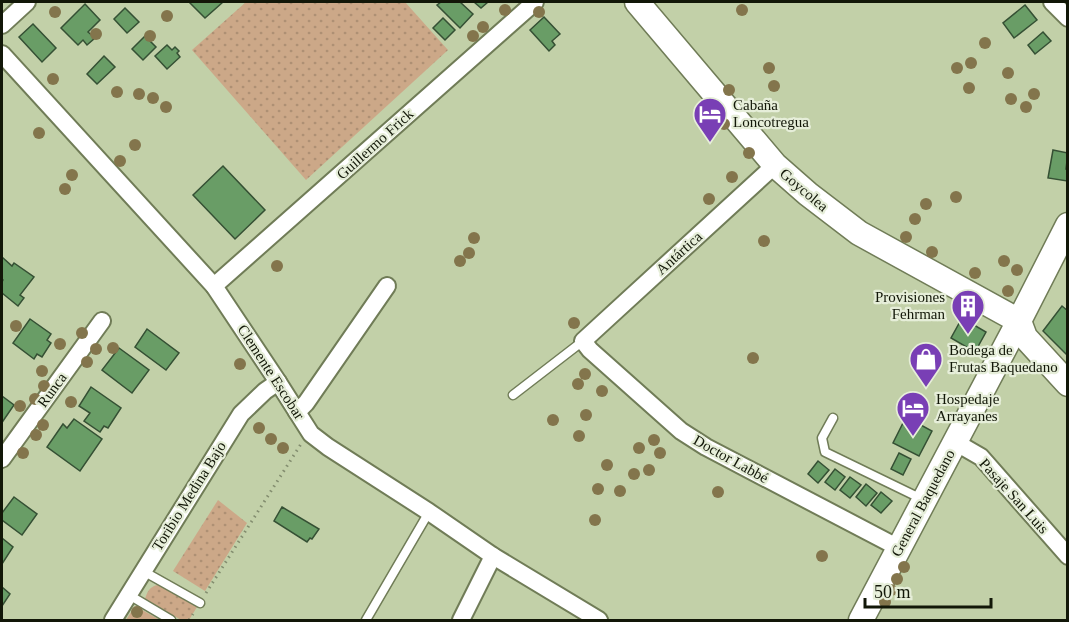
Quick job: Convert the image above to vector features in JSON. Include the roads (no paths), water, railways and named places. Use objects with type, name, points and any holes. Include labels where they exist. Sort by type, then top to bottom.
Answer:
[{"type":"street","points":[[2,25],[27,2]]},
{"type":"street","name":"Guillermo Frick","points":[[214,286],[534,2]]},
{"type":"street","name":"Goycolea","points":[[637,2],[775,165],[808,194],[859,233],[1019,321]]},
{"type":"street","points":[[1052,2],[1068,18]]},
{"type":"street","name":"Clemente Escobar","points":[[2,54],[214,286],[311,434],[493,556],[599,621]]},
{"type":"street","name":"Antártica","points":[[583,341],[775,165]]},
{"type":"street","name":"General Baquedano","points":[[861,621],[1068,225]]},
{"type":"street","points":[[297,412],[306,403],[387,286]]},
{"type":"street","name":"Runca","points":[[2,459],[102,321]]},
{"type":"street","points":[[1019,321],[1025,337],[1068,384]]},
{"type":"street","name":"Doctor Labbé","points":[[583,341],[590,350],[681,431],[706,447],[899,548]]},
{"type":"street","name":"Toribio Medina Bajo","points":[[113,621],[241,414],[278,382]]},
{"type":"street","name":"Pasaje San Luis","points":[[955,442],[981,458],[1068,556]]},
{"type":"street","points":[[461,621],[493,556]]},
{"type":"lane","points":[[513,395],[583,341]]},
{"type":"lane","points":[[833,418],[822,438],[825,452],[924,500]]},
{"type":"lane","points":[[366,621],[429,512]]},
{"type":"lane","points":[[143,571],[200,603]]},
{"type":"lane","points":[[129,595],[171,621]]},
{"type":"place","name":"Cabaña Loncotregua","points":[[710,143]]},
{"type":"place","name":"Provisiones Fehrman","points":[[968,335]]},
{"type":"place","name":"Bodega de Frutas Baquedano","points":[[926,388]]},
{"type":"place","name":"Hospedaje Arrayanes","points":[[913,437]]}]
